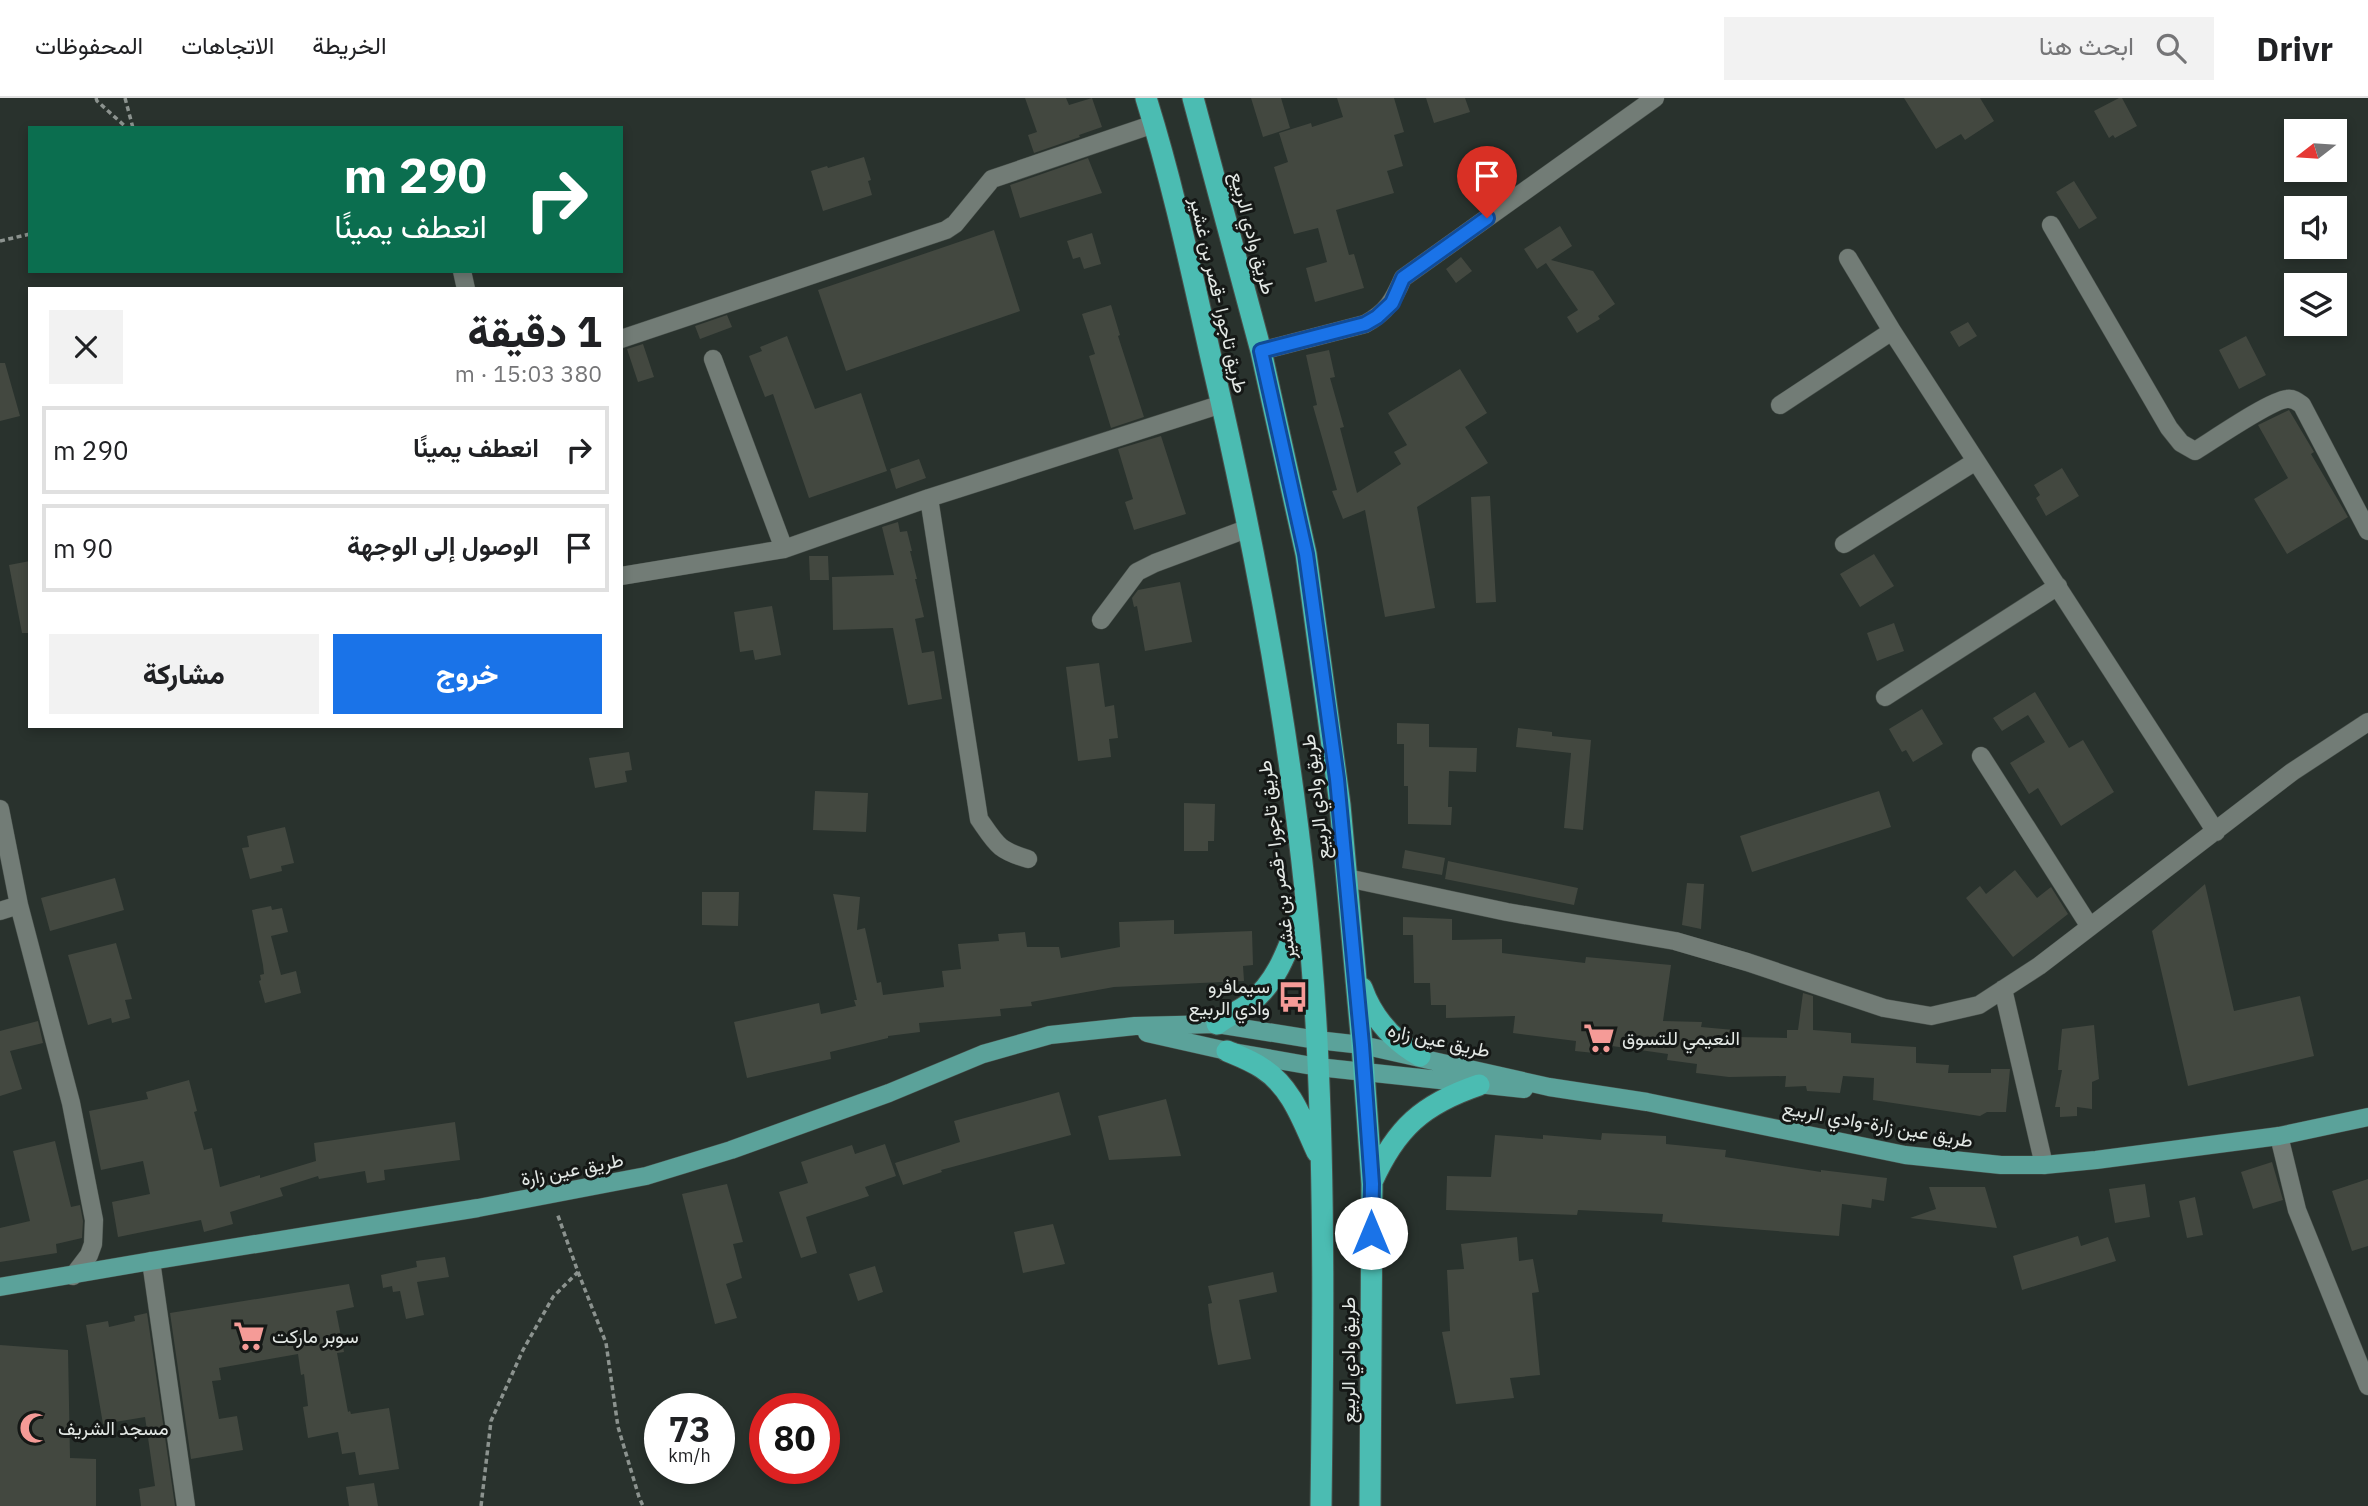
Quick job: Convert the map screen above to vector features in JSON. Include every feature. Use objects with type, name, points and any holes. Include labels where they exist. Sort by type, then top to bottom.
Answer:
[{"type":"highway","name":"طريق تاجورا -قصر بن غشير","points":[[1146,98],[1222,404],[1249,528],[1271,641],[1306,902],[1317,1040],[1321,1161],[1321,1506]]},
{"type":"highway","name":"طريق وادي الربيع","points":[[1193,98],[1261,351],[1306,554],[1317,627],[1347,878],[1372,1184],[1370,1506]]},
{"type":"highway","points":[[1217,1024],[1248,1005],[1276,975],[1306,902]]},
{"type":"highway","points":[[1355,966],[1370,1008],[1380,1023],[1398,1042],[1420,1056]]},
{"type":"highway","points":[[1227,1051],[1259,1066],[1279,1082],[1289,1095],[1321,1161]]},
{"type":"highway","points":[[1372,1184],[1384,1156],[1401,1131],[1424,1110],[1450,1095],[1479,1086]]},
{"type":"main road","name":"طريق عين زاره","points":[[1135,1026],[1217,1024],[1362,1045],[1549,1087]]},
{"type":"main road","name":"طريق عين زارة","points":[[0,1287],[478,1208],[646,1176],[730,1150],[889,1093],[983,1054],[1049,1035],[1135,1026]]},
{"type":"main road","points":[[1135,1026],[1145,1032],[1227,1051],[1318,1067],[1479,1086],[1529,1089],[1549,1087]]},
{"type":"main road","name":"طريق عين زارة-وادي الربيع","points":[[1549,1087],[1647,1102],[1905,1154],[1989,1164],[2044,1165],[2279,1136],[2368,1118]]},
{"type":"street","points":[[1261,351],[1365,324],[1377,317],[1392,303],[1403,278],[1655,98]]},
{"type":"street","points":[[623,338],[947,230],[992,179],[1154,124]]},
{"type":"street","points":[[2051,225],[2169,428],[2181,443],[2195,451],[2271,405],[2286,398],[2294,399],[2302,405],[2368,531]]},
{"type":"street","points":[[1848,258],[1892,331],[2216,832]]},
{"type":"street","points":[[1780,405],[1892,331]]},
{"type":"street","points":[[713,359],[784,549]]},
{"type":"street","points":[[623,576],[784,549],[929,498],[1222,404]]},
{"type":"street","points":[[1844,544],[1976,461]]},
{"type":"street","points":[[929,498],[979,819],[992,839],[1005,852],[1028,859]]},
{"type":"street","points":[[1101,620],[1137,572],[1249,528]]},
{"type":"street","points":[[1885,697],[2058,586]]},
{"type":"street","points":[[1347,878],[1507,912],[1675,942],[1747,962],[1884,1008],[1931,1016],[1979,1005],[2003,989],[2090,927],[2292,772],[2368,722]]},
{"type":"street","points":[[1981,756],[2090,927]]},
{"type":"street","points":[[0,809],[19,905],[71,1103],[94,1220],[93,1244],[89,1255],[73,1276]]},
{"type":"street","points":[[0,911],[19,905]]},
{"type":"street","points":[[2003,989],[2044,1165]]},
{"type":"street","points":[[2279,1136],[2297,1210],[2368,1386]]},
{"type":"street","points":[[151,1261],[186,1506]]},
{"type":"path","points":[[96,98],[125,126]]},
{"type":"path","points":[[125,98],[132,126]]},
{"type":"path","points":[[0,242],[28,235]]},
{"type":"path","points":[[551,1194],[606,1343],[618,1427],[643,1506]]},
{"type":"path","points":[[481,1506],[491,1421],[523,1350],[553,1297],[578,1272]]},
{"type":"building","points":[[1025,98],[1066,98],[1069,105],[1092,98],[1102,127],[1034,153],[1028,135],[1037,132]]},
{"type":"building","points":[[1251,98],[1281,98],[1290,128],[1263,137]]},
{"type":"building","points":[[1337,98],[1394,98],[1404,132],[1394,135],[1403,166],[1387,171],[1394,193],[1336,210],[1349,255],[1354,254],[1364,288],[1315,302],[1306,268],[1327,262],[1318,228],[1294,234],[1274,167],[1288,162],[1279,133],[1311,123],[1312,127],[1343,117]]},
{"type":"building","points":[[1426,98],[1465,98],[1470,112],[1434,123]]},
{"type":"building","points":[[1904,98],[1980,98],[1994,121],[1965,140],[1961,134],[1936,149]]},
{"type":"building","points":[[2122,98],[2137,126],[2115,138],[2113,135],[2109,138],[2094,111]]},
{"type":"building","points":[[864,157],[871,180],[868,181],[872,195],[823,211],[811,171]]},
{"type":"building","points":[[1088,158],[1102,193],[1020,218],[1010,185]]},
{"type":"building","points":[[2074,181],[2097,218],[2079,229],[2056,192]]},
{"type":"building","points":[[1560,226],[1572,246],[1551,260],[1593,271],[1615,304],[1598,316],[1600,319],[1577,333],[1567,317],[1578,310],[1546,263],[1537,269],[1524,249]]},
{"type":"building","points":[[994,230],[1020,311],[846,371],[818,290]]},
{"type":"building","points":[[1092,233],[1101,264],[1084,269],[1080,257],[1073,259],[1067,241]]},
{"type":"building","points":[[1461,257],[1472,271],[1456,283],[1446,269]]},
{"type":"building","points":[[1111,305],[1144,417],[1111,428],[1089,356],[1095,354],[1082,314]]},
{"type":"building","points":[[727,315],[732,327],[700,339],[695,326]]},
{"type":"building","points":[[1968,322],[1977,336],[1959,347],[1950,332]]},
{"type":"building","points":[[787,336],[815,409],[861,393],[887,471],[809,498],[773,394],[765,397],[749,356],[762,351],[760,347]]},
{"type":"building","points":[[2246,336],[2266,375],[2239,389],[2219,350]]},
{"type":"building","points":[[643,344],[654,377],[638,382],[627,349]]},
{"type":"building","points":[[1329,350],[1335,377],[1330,378],[1344,427],[1340,428],[1357,493],[1401,464],[1394,452],[1407,445],[1388,413],[1460,369],[1487,413],[1465,427],[1488,463],[1417,507],[1435,608],[1385,617],[1365,510],[1343,519],[1332,491],[1337,490],[1313,406],[1317,405],[1306,355]]},
{"type":"building","points":[[0,363],[5,363],[20,416],[0,421]]},
{"type":"building","points":[[2289,410],[2348,517],[2287,554],[2254,499],[2288,478],[2258,425]]},
{"type":"building","points":[[1161,436],[1186,514],[1134,530],[1125,502],[1133,499],[1118,449]]},
{"type":"building","points":[[919,459],[926,478],[896,489],[890,469]]},
{"type":"building","points":[[2062,468],[2079,496],[2046,516],[2036,498],[2040,495],[2034,485]]},
{"type":"building","points":[[1490,496],[1496,602],[1476,603],[1471,497]]},
{"type":"building","points":[[898,522],[900,532],[907,531],[912,551],[924,617],[915,619],[922,653],[934,651],[942,699],[908,705],[893,628],[833,630],[832,577],[894,575],[882,527]]},
{"type":"building","points":[[1874,554],[1894,586],[1860,607],[1840,574]]},
{"type":"building","points":[[809,556],[828,556],[829,580],[810,580]]},
{"type":"building","points":[[28,561],[28,633],[22,633],[9,565]]},
{"type":"building","points":[[1180,582],[1192,642],[1145,651],[1137,606],[1134,607],[1132,598],[1138,590]]},
{"type":"building","points":[[772,606],[781,655],[755,660],[753,650],[740,652],[734,612]]},
{"type":"building","points":[[1894,623],[1904,651],[1877,661],[1867,633]]},
{"type":"building","points":[[1099,663],[1105,707],[1114,705],[1118,738],[1109,739],[1111,757],[1078,761],[1066,667]]},
{"type":"building","points":[[2035,692],[2069,748],[2083,740],[2114,792],[2061,826],[2038,788],[2029,794],[2010,763],[2045,742],[2028,715],[2002,731],[1993,718]]},
{"type":"building","points":[[1922,709],[1943,744],[1913,762],[1906,750],[1902,752],[1889,729]]},
{"type":"building","points":[[1397,723],[1429,724],[1429,747],[1477,748],[1476,772],[1449,771],[1448,807],[1452,807],[1451,825],[1408,824],[1404,744],[1397,744]]},
{"type":"building","points":[[1518,728],[1552,732],[1552,736],[1591,740],[1583,830],[1564,828],[1571,753],[1516,747]]},
{"type":"building","points":[[629,752],[632,770],[625,771],[627,782],[595,788],[589,758]]},
{"type":"building","points":[[815,791],[868,793],[866,832],[813,830]]},
{"type":"building","points":[[1879,791],[1891,827],[1752,872],[1740,836]]},
{"type":"building","points":[[1184,803],[1215,804],[1214,841],[1208,841],[1208,851],[1184,851]]},
{"type":"building","points":[[285,827],[294,863],[281,866],[282,871],[250,879],[242,848],[249,847],[247,836]]},
{"type":"building","points":[[1405,850],[1445,858],[1442,875],[1402,868]]},
{"type":"building","points":[[1448,861],[1578,888],[1574,905],[1445,879]]},
{"type":"building","points":[[2015,870],[2037,898],[2051,887],[2068,914],[2013,957],[1966,898],[1980,886],[1986,894]]},
{"type":"building","points":[[115,878],[124,910],[50,931],[41,898]]},
{"type":"building","points":[[1687,883],[1704,884],[1701,929],[1682,925]]},
{"type":"building","points":[[2205,884],[2234,1011],[2300,996],[2314,1056],[2188,1086],[2152,931]]},
{"type":"building","points":[[702,892],[739,892],[738,926],[702,925]]},
{"type":"building","points":[[833,894],[860,897],[857,930],[865,928],[877,983],[881,982],[883,995],[944,987],[942,971],[961,969],[958,944],[999,941],[998,934],[1025,932],[1027,947],[1059,947],[1061,958],[1120,947],[1119,922],[1174,920],[1174,934],[1252,931],[1253,965],[1243,966],[1244,981],[1114,987],[1031,1002],[1032,1006],[1000,1009],[1001,1016],[919,1023],[920,1032],[888,1036],[830,1052],[831,1059],[747,1078],[734,1022],[819,1003],[821,1014],[856,1006],[854,1000],[857,1000]]},
{"type":"building","points":[[271,906],[272,910],[282,908],[288,932],[271,936],[281,975],[296,971],[301,993],[265,1003],[259,981],[260,975],[264,974],[263,965],[252,910]]},
{"type":"building","points":[[1403,917],[1452,919],[1452,940],[1502,939],[1502,953],[1585,963],[1586,957],[1671,965],[1663,1021],[1702,1022],[1701,1027],[1734,1030],[1734,1037],[1787,1038],[1787,1030],[1798,1030],[1803,993],[1813,996],[1813,1030],[1851,1033],[1851,1043],[1916,1047],[1916,1063],[1949,1065],[1948,1073],[1991,1073],[1991,1069],[2010,1069],[2006,1112],[1987,1112],[1980,1116],[1873,1100],[1874,1078],[1843,1076],[1840,1093],[1807,1091],[1806,1086],[1785,1087],[1786,1076],[1729,1077],[1696,1073],[1697,1064],[1667,1060],[1668,1054],[1605,1045],[1604,1054],[1575,1051],[1576,1041],[1513,1033],[1515,1016],[1446,1018],[1446,1005],[1431,1005],[1430,983],[1414,983],[1413,935],[1403,935]]},
{"type":"building","points":[[116,943],[132,999],[125,1000],[130,1018],[112,1023],[111,1018],[88,1025],[68,955]]},
{"type":"building","points":[[38,1021],[43,1043],[10,1051],[22,1089],[0,1096],[0,1031]]},
{"type":"building","points":[[2094,1025],[2099,1079],[2092,1082],[2092,1109],[2077,1107],[2077,1116],[2060,1117],[2060,1107],[2055,1107],[2062,1070],[2058,1070],[2062,1029]]},
{"type":"building","points":[[189,1080],[204,1150],[212,1148],[220,1187],[316,1161],[314,1143],[455,1122],[460,1160],[384,1170],[385,1180],[367,1183],[365,1171],[319,1179],[318,1176],[280,1188],[283,1196],[230,1212],[233,1224],[204,1232],[201,1220],[118,1237],[112,1202],[150,1194],[143,1161],[101,1170],[89,1111],[148,1099],[146,1092]]},
{"type":"building","points":[[1059,1092],[1071,1135],[941,1170],[942,1172],[903,1185],[895,1163],[960,1142],[954,1121]]},
{"type":"building","points":[[1166,1099],[1181,1156],[1109,1160],[1098,1116]]},
{"type":"building","points":[[1602,1133],[1666,1136],[1666,1144],[1726,1150],[1725,1157],[1821,1172],[1887,1178],[1884,1201],[1872,1199],[1871,1208],[1842,1204],[1839,1236],[1662,1222],[1663,1214],[1578,1210],[1577,1215],[1446,1210],[1447,1176],[1491,1177],[1495,1135],[1543,1139],[1543,1135],[1601,1140]]},
{"type":"building","points":[[55,1141],[71,1207],[80,1205],[82,1238],[56,1244],[57,1253],[0,1262],[0,1228],[30,1221],[13,1151]]},
{"type":"building","points":[[885,1144],[896,1176],[865,1187],[869,1196],[806,1217],[817,1253],[801,1258],[779,1192],[808,1183],[801,1162],[852,1145],[855,1154]]},
{"type":"building","points":[[2272,1162],[2283,1200],[2253,1209],[2241,1172]]},
{"type":"building","points":[[2368,1179],[2368,1246],[2352,1251],[2332,1191]]},
{"type":"building","points":[[727,1184],[743,1242],[733,1244],[742,1278],[726,1284],[737,1318],[715,1324],[682,1194]]},
{"type":"building","points":[[2145,1184],[2150,1217],[2115,1223],[2109,1189]]},
{"type":"building","points":[[1929,1187],[1985,1187],[1997,1228],[1910,1218],[1936,1209]]},
{"type":"building","points":[[2195,1197],[2203,1235],[2187,1238],[2179,1201]]},
{"type":"building","points":[[1053,1224],[1065,1264],[1023,1273],[1014,1232]]},
{"type":"building","points":[[2078,1236],[2081,1246],[2108,1237],[2116,1261],[2022,1290],[2013,1256]]},
{"type":"building","points":[[1517,1237],[1519,1261],[1533,1259],[1539,1292],[1532,1293],[1540,1375],[1510,1378],[1514,1398],[1456,1404],[1442,1332],[1450,1331],[1447,1270],[1464,1269],[1461,1244]]},
{"type":"building","points":[[445,1257],[449,1277],[417,1282],[424,1315],[406,1319],[400,1291],[393,1292],[392,1286],[383,1288],[381,1275],[417,1267],[416,1261]]},
{"type":"building","points":[[875,1266],[883,1292],[858,1301],[849,1274]]},
{"type":"building","points":[[1273,1272],[1277,1292],[1239,1300],[1251,1359],[1218,1365],[1211,1329],[1208,1304],[1212,1303],[1208,1286]]},
{"type":"building","points":[[349,1284],[354,1307],[336,1311],[344,1352],[337,1353],[348,1412],[351,1414],[389,1408],[399,1469],[359,1475],[355,1452],[342,1454],[338,1432],[308,1438],[303,1407],[308,1406],[304,1374],[301,1375],[298,1354],[219,1368],[221,1380],[212,1381],[219,1419],[237,1416],[243,1450],[191,1459],[170,1313]]},
{"type":"building","points":[[147,1313],[175,1506],[141,1506],[139,1489],[155,1486],[145,1417],[103,1424],[86,1325],[108,1321],[109,1327],[135,1321],[134,1316]]},
{"type":"building","name":"مسجد الشريف","points":[[0,1345],[68,1350],[70,1458],[96,1459],[96,1506],[0,1506]]},
{"type":"building","points":[[374,1483],[378,1506],[349,1506],[346,1487]]},
{"type":"place","name":"سيمافرو وادي الربيع","points":[[1293,997]]},
{"type":"place","name":"النعيمي للتسوق","points":[[1599,1038]]},
{"type":"place","name":"سوبر ماركت","points":[[249,1336]]},
{"type":"place","name":"مسجد الشريف","points":[[35,1428]]},
{"type":"route","points":[[1371,1233],[1372,1184],[1362,1045],[1337,779],[1306,554],[1261,351],[1365,324],[1377,317],[1392,303],[1403,278],[1487,218]]}]
